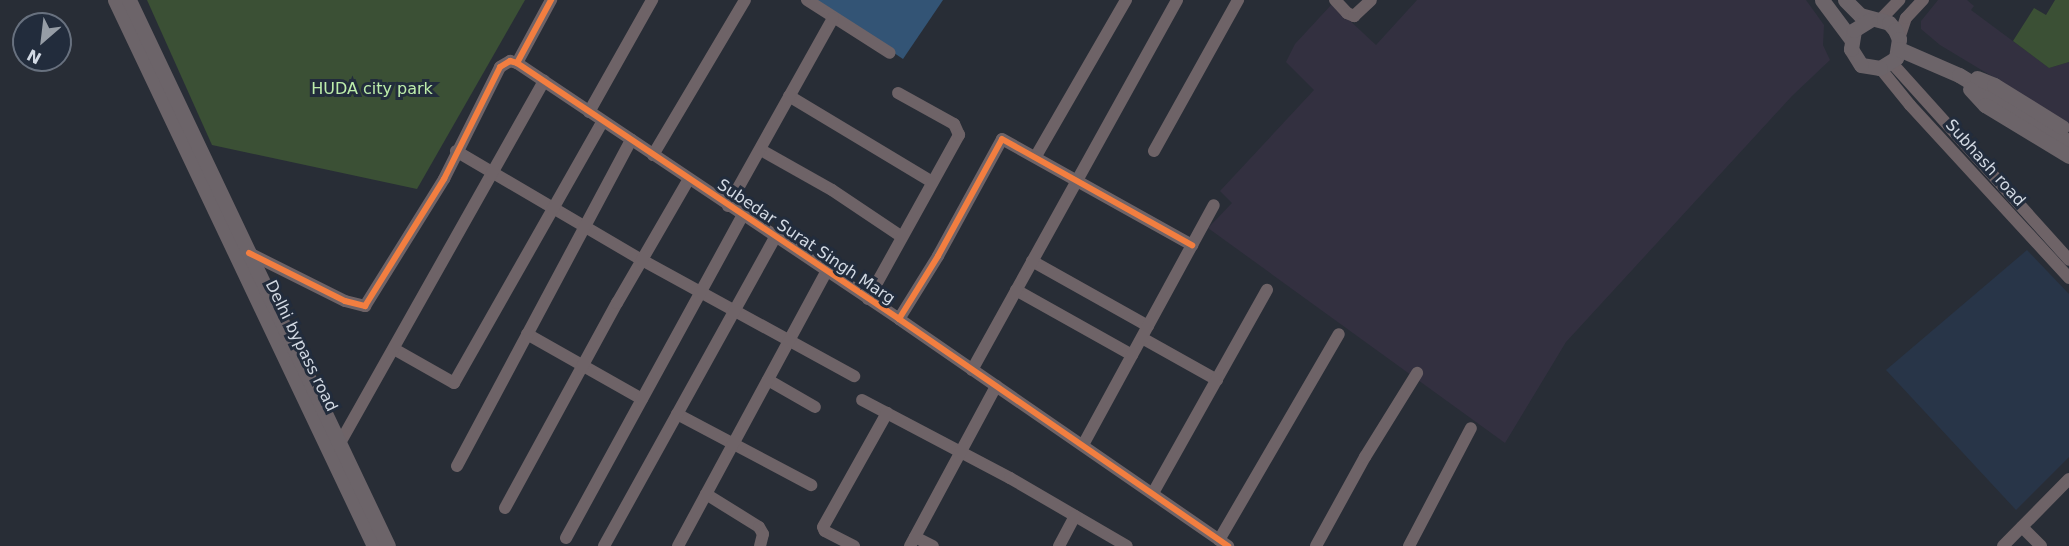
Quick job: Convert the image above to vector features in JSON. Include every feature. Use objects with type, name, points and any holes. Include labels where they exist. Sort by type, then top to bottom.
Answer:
[{"type":"main road","name":"Delhi bypass road","points":[[115,0],[336,450],[388,546]]},
{"type":"main road","name":"Delhi bypass road","points":[[129,0],[249,253],[336,450],[374,546]]},
{"type":"main road","points":[[1822,0],[1851,39]]},
{"type":"main road","points":[[1845,0],[1875,20],[1889,23],[1892,54]]},
{"type":"main road","points":[[1875,20],[1854,30],[1851,39],[1854,58],[1870,68],[1892,54],[1994,85],[2069,131]]},
{"type":"main road","points":[[1959,75],[2011,109],[2069,142]]},
{"type":"main road","points":[[1959,75],[1985,105],[2069,156]]},
{"type":"street","points":[[249,253],[345,301],[365,306],[444,179],[500,67],[510,61],[517,63],[551,0]]},
{"type":"street","points":[[589,112],[652,0]]},
{"type":"street","points":[[653,155],[746,0]]},
{"type":"street","points":[[807,0],[890,53]]},
{"type":"street","points":[[1036,156],[1126,0]]},
{"type":"street","points":[[972,370],[1177,0]]},
{"type":"street","points":[[1154,151],[1238,0]]},
{"type":"street","points":[[1335,0],[1347,14],[1354,16],[1371,0]]},
{"type":"street","points":[[1875,20],[1899,0]]},
{"type":"street","points":[[1892,54],[1906,18],[1923,0]]},
{"type":"street","points":[[728,206],[833,18]]},
{"type":"street","name":"Subhash road","points":[[1892,54],[1939,118],[1966,147],[2038,235],[2069,279]]},
{"type":"street","name":"Subhash road","points":[[1892,54],[1930,128],[2038,235],[2069,260]]},
{"type":"street","name":"Subedar Surat Singh Marg","points":[[517,63],[827,271],[1224,543]]},
{"type":"street","points":[[336,450],[544,81]]},
{"type":"street","points":[[868,299],[959,135],[958,129],[898,93]]},
{"type":"street","points":[[789,96],[932,182]]},
{"type":"street","points":[[1930,128],[1939,118]]},
{"type":"street","points":[[394,349],[454,382],[603,121]]},
{"type":"street","points":[[899,320],[938,256],[998,141],[1006,139],[1192,245]]},
{"type":"street","points":[[457,466],[631,140]]},
{"type":"street","points":[[1955,155],[1966,147]]},
{"type":"street","points":[[761,150],[832,190],[902,237]]},
{"type":"street","points":[[456,152],[642,260],[854,376]]},
{"type":"street","points":[[505,508],[689,179]]},
{"type":"street","points":[[1083,445],[1214,205]]},
{"type":"street","points":[[566,538],[743,215]]},
{"type":"street","points":[[604,546],[775,237]]},
{"type":"street","points":[[1032,261],[1148,326]]},
{"type":"street","points":[[678,546],[827,271]]},
{"type":"street","points":[[1016,290],[1132,355]]},
{"type":"street","points":[[1153,493],[1267,290]]},
{"type":"street","points":[[527,334],[642,399]]},
{"type":"street","points":[[1224,543],[1302,394],[1339,334]]},
{"type":"street","points":[[1142,338],[1217,380]]},
{"type":"street","points":[[1316,546],[1365,457],[1417,373]]},
{"type":"street","points":[[768,380],[815,407]]},
{"type":"street","points":[[933,546],[912,541],[996,386]]},
{"type":"street","points":[[862,400],[961,452],[1127,546]]},
{"type":"street","points":[[854,546],[825,531],[823,527],[887,413]]},
{"type":"street","points":[[677,414],[811,485]]},
{"type":"street","points":[[1409,546],[1471,428]]},
{"type":"street","points":[[2003,546],[2069,479]]},
{"type":"street","points":[[706,494],[759,527],[763,534],[760,546]]},
{"type":"street","points":[[1059,546],[1075,516]]},
{"type":"street","points":[[2022,527],[2041,546]]},
{"type":"shaded area","points":[[1417,0],[1806,0],[1824,25],[1823,45],[1830,60],[1792,96],[1566,342],[1505,443],[1208,228],[1232,203],[1220,191],[1314,90],[1286,62],[1295,44],[1332,4],[1376,45]]},
{"type":"shaded area","points":[[1938,0],[1967,0],[1974,6],[1971,10],[2049,68],[2069,62],[2069,123],[1940,45],[1921,29],[1921,21]]},
{"type":"shaded area","points":[[2027,250],[2069,294],[2069,457],[2016,510],[1886,370]]},
{"type":"green space","name":"HUDA city park","points":[[147,0],[525,0],[417,189],[212,145]]},
{"type":"green space","points":[[2055,0],[2069,0],[2069,62],[2049,68],[2013,41],[2034,8],[2046,15]]},
{"type":"water","points":[[815,0],[943,0],[903,59]]},
{"type":"cycle path","points":[[249,253],[345,301],[365,306],[444,179],[500,67],[510,61],[517,63],[551,0]]},
{"type":"cycle path","points":[[517,63],[899,319],[1228,546]]},
{"type":"cycle path","points":[[899,319],[938,256],[1002,139],[1192,245]]}]
